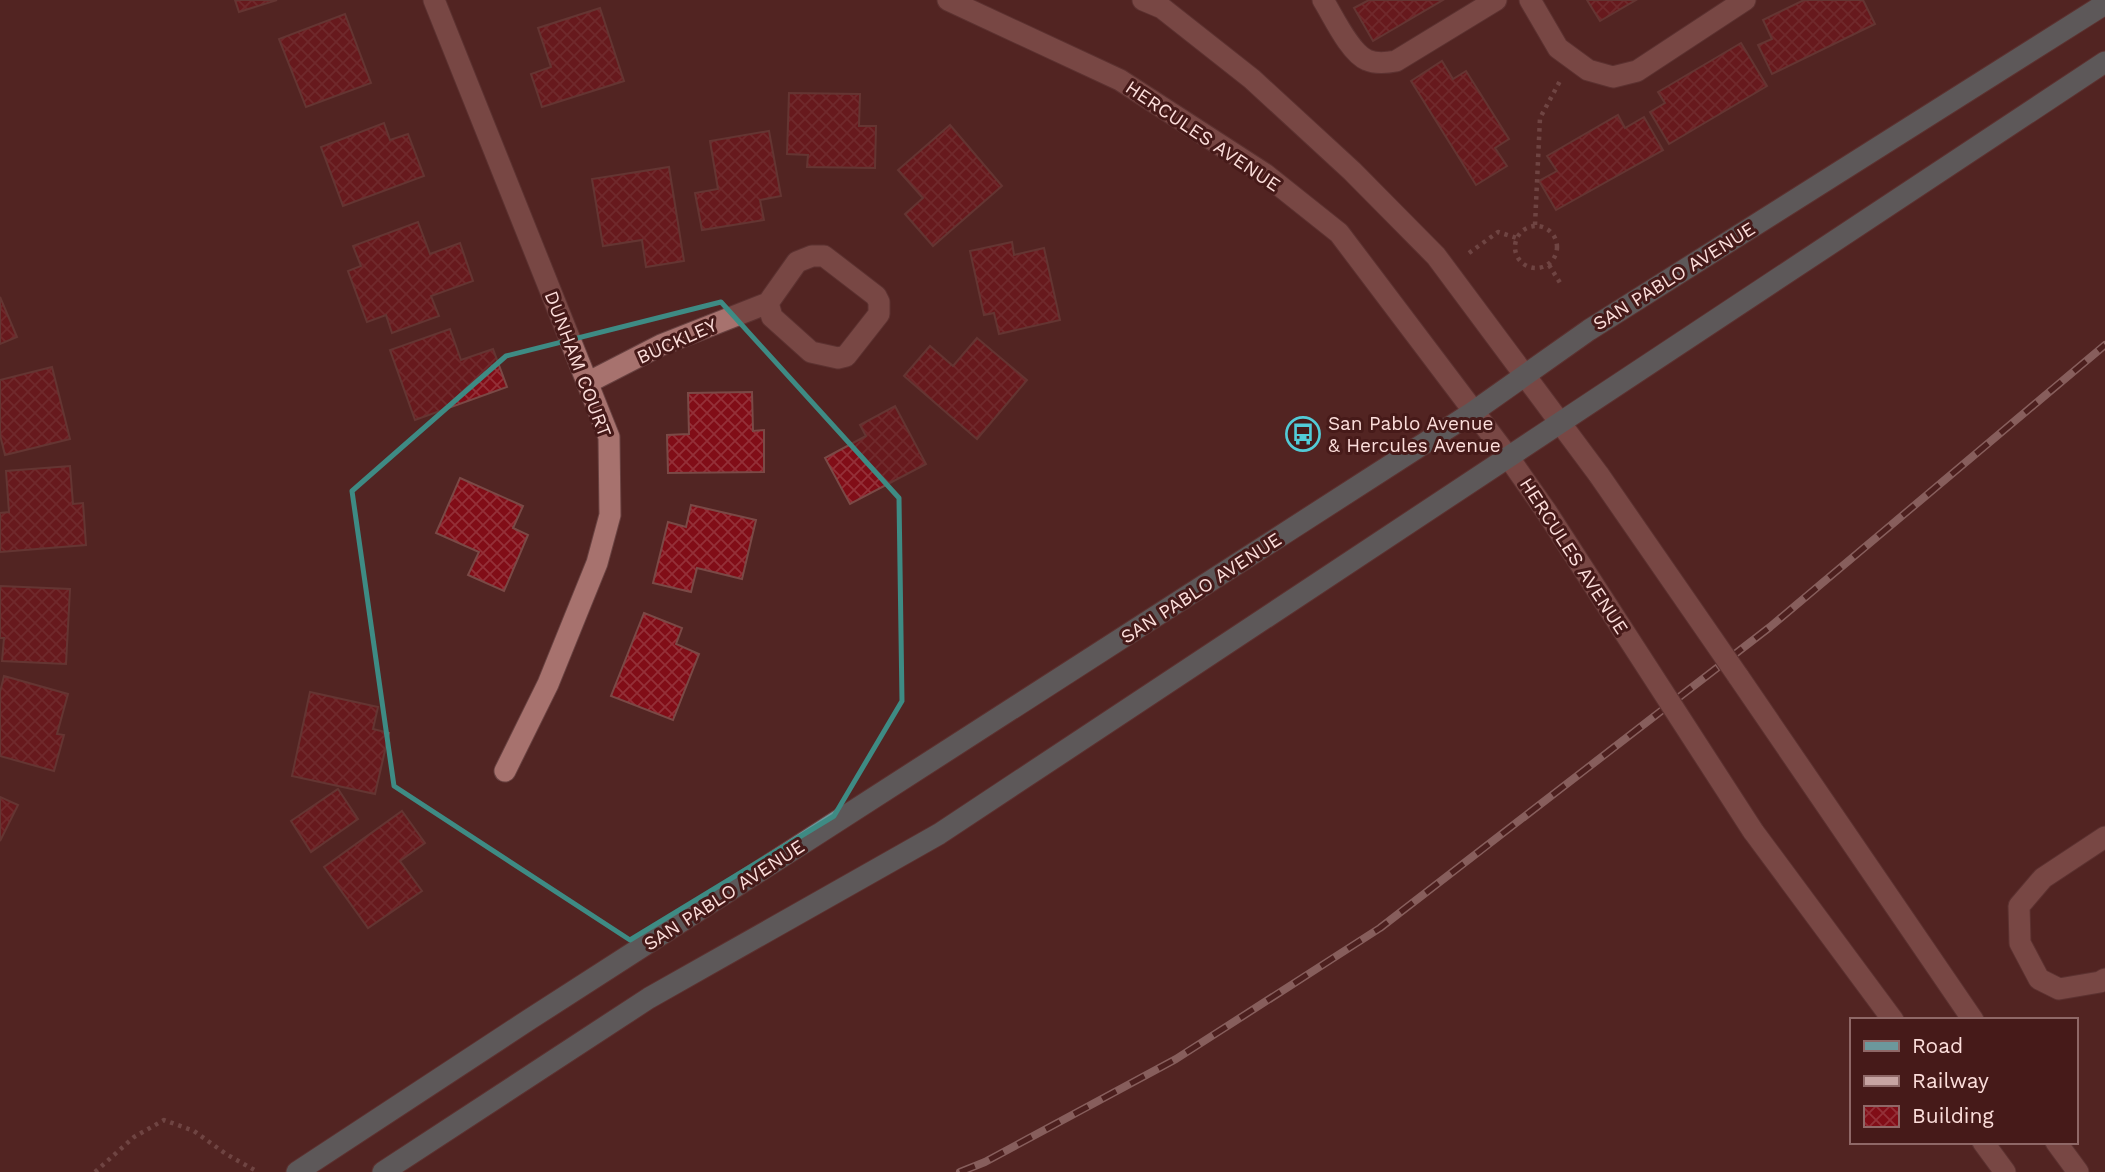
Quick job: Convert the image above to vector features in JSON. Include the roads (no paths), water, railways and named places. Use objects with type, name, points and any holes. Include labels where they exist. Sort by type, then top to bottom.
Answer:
[{"type":"main road","name":"SAN PABLO AVENUE","points":[[297,1172],[530,1018],[1473,412],[1589,330],[2105,4]]},
{"type":"main road","points":[[383,1172],[649,998],[939,834],[2105,62]]},
{"type":"street","name":"DUNHAM COURT","points":[[434,0],[609,438],[610,515],[597,563],[553,673],[505,771]]},
{"type":"street","name":"HERCULES AVENUE","points":[[948,0],[1120,80],[1265,174],[1339,233],[1509,458],[1753,831],[1892,1018]]},
{"type":"street","points":[[1143,0],[1162,8],[1252,79],[1352,171],[1436,256],[1599,475],[1972,1018]]},
{"type":"street","points":[[1323,0],[1354,50],[1368,61],[1378,63],[1396,61],[1496,0]]},
{"type":"street","points":[[1530,0],[1558,48],[1588,70],[1613,77],[1637,71],[1739,2]]},
{"type":"street","points":[[812,256],[824,256],[876,296],[879,302],[878,314],[846,356],[838,358],[811,352],[772,317],[768,303],[797,262],[812,256]]},
{"type":"street","name":"BUCKLEY","points":[[587,383],[661,345],[768,303]]},
{"type":"street","points":[[2105,837],[2043,878],[2019,906],[2020,943],[2039,979],[2059,989],[2105,979]]},
{"type":"street","points":[[1984,1144],[2005,1172]]},
{"type":"street","points":[[2058,1144],[2078,1169]]},
{"type":"railway","points":[[960,1172],[985,1162],[1176,1059],[1380,928],[1770,627],[2105,345]]},
{"type":"place","name":"San Pablo Avenue & Hercules Avenue","points":[[1303,434]]}]
